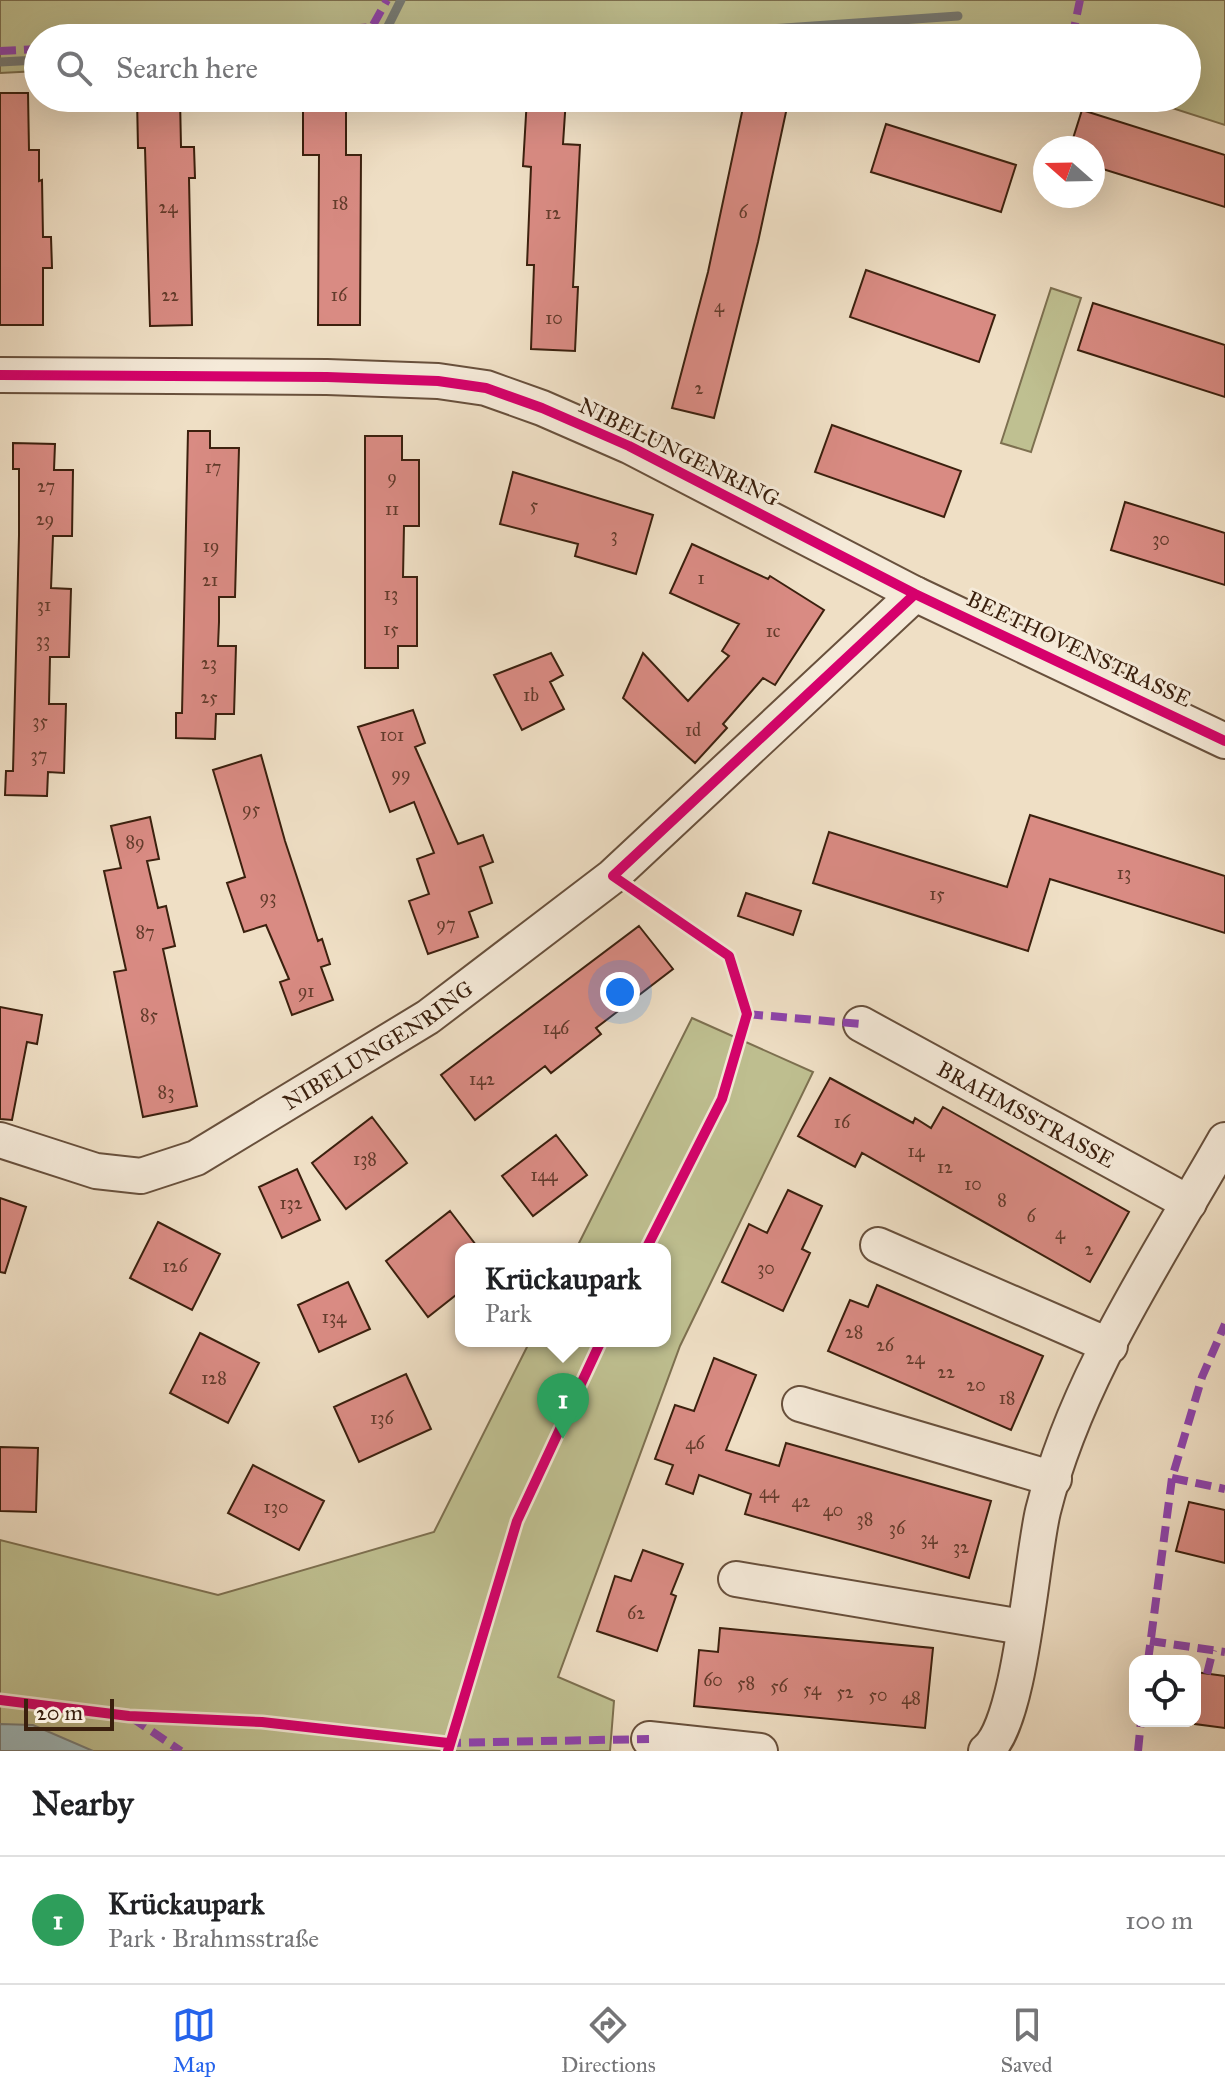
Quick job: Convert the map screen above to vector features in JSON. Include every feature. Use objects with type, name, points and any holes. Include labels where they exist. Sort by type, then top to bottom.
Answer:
[{"type":"street","name":"NIBELUNGENRING","points":[[0,375],[358,378],[438,381],[486,388],[542,408],[629,446],[915,594],[613,876],[428,1017],[196,1158],[141,1176],[96,1171],[0,1140]]},
{"type":"street","name":"BEETHOVENSTRASSE","points":[[915,594],[1225,741]]},
{"type":"street","name":"BRAHMSSTRASSE","points":[[861,1024],[1189,1203]]},
{"type":"street","points":[[986,1751],[997,1743],[1015,1682],[1043,1511],[1078,1411],[1110,1346],[1225,1140]]},
{"type":"street","points":[[878,1245],[1110,1346]]},
{"type":"street","points":[[800,1404],[1054,1479]]},
{"type":"street","points":[[736,1579],[1023,1627]]},
{"type":"street","points":[[649,1739],[760,1751]]},
{"type":"green space","points":[[0,0],[1225,0],[1225,125],[1185,112],[1201,112],[1201,24],[24,24],[24,72],[0,73]]},
{"type":"green space","points":[[1051,288],[1081,298],[1031,452],[1001,443]]},
{"type":"green space","points":[[692,1018],[813,1072],[680,1346],[558,1677],[614,1701],[610,1751],[0,1751],[0,1540],[218,1595],[434,1532],[527,1347],[671,1347],[671,1243],[579,1243]]},
{"type":"water","points":[[0,1724],[33,1725],[93,1751],[0,1751]]},
{"type":"building","points":[[0,93],[24,93],[24,112],[28,112],[29,150],[39,150],[43,237],[51,237],[52,268],[43,268],[43,325],[0,325]]},
{"type":"building","points":[[137,112],[180,112],[181,147],[194,147],[195,178],[189,178],[192,325],[150,326],[145,148],[138,148]]},
{"type":"building","points":[[303,112],[346,112],[346,155],[361,155],[360,325],[318,325],[319,155],[303,155]]},
{"type":"building","points":[[526,112],[565,112],[563,144],[580,145],[573,287],[578,287],[575,351],[531,349],[534,265],[527,265],[531,167],[523,166]]},
{"type":"building","points":[[742,112],[786,112],[758,242],[714,418],[672,408],[708,272]]},
{"type":"building","points":[[1081,112],[1225,155],[1225,207],[1105,170],[1105,136],[1074,136]]},
{"type":"building","points":[[886,124],[1016,165],[1001,212],[871,172]]},
{"type":"building","points":[[866,270],[995,315],[979,362],[850,317]]},
{"type":"building","points":[[1093,303],[1225,345],[1225,397],[1078,350]]},
{"type":"building","points":[[832,425],[961,471],[944,517],[815,472]]},
{"type":"building","points":[[188,431],[210,431],[210,448],[239,448],[235,597],[219,597],[218,646],[236,646],[234,714],[216,714],[215,739],[176,738],[176,713],[182,713]]},
{"type":"building","points":[[365,436],[402,436],[402,460],[419,460],[419,526],[404,526],[403,577],[417,577],[417,646],[398,646],[398,668],[365,668]]},
{"type":"building","points":[[13,443],[55,444],[54,470],[73,470],[72,536],[53,536],[51,588],[71,589],[69,657],[50,657],[49,704],[66,704],[64,773],[48,772],[47,796],[5,795],[6,771],[13,771],[19,535],[19,469],[13,469]]},
{"type":"building","points":[[513,472],[653,515],[636,574],[575,556],[578,544],[500,524]]},
{"type":"building","points":[[1125,502],[1225,533],[1225,585],[1111,550]]},
{"type":"building","points":[[692,544],[768,579],[770,576],[824,610],[775,685],[763,678],[723,724],[727,728],[695,763],[623,698],[643,653],[688,701],[729,656],[722,651],[739,624],[670,593]]},
{"type":"building","points":[[551,653],[563,675],[550,682],[564,709],[522,730],[494,675]]},
{"type":"building","points":[[413,710],[425,743],[415,747],[458,844],[483,835],[493,862],[480,867],[492,903],[469,912],[478,937],[428,954],[409,901],[429,894],[417,859],[434,853],[414,802],[390,812],[358,727]]},
{"type":"building","points":[[261,755],[318,941],[322,939],[330,964],[321,967],[333,1000],[292,1015],[280,982],[289,979],[266,925],[244,932],[227,883],[245,877],[213,770]]},
{"type":"building","points":[[1030,815],[1225,876],[1225,933],[1050,879],[1028,951],[813,883],[829,832],[1007,887]]},
{"type":"building","points":[[150,817],[159,859],[147,861],[158,908],[166,906],[175,946],[163,949],[197,1106],[143,1117],[114,972],[126,970],[104,871],[121,868],[111,826]]},
{"type":"building","points":[[746,893],[801,911],[793,935],[738,916]]},
{"type":"building","points":[[639,926],[673,969],[596,1028],[601,1034],[551,1073],[545,1066],[475,1120],[441,1075]]},
{"type":"building","points":[[0,1007],[42,1015],[37,1044],[27,1042],[12,1120],[0,1119]]},
{"type":"building","points":[[830,1078],[913,1123],[915,1118],[931,1128],[943,1107],[1129,1212],[1090,1282],[862,1153],[855,1167],[798,1136]]},
{"type":"building","points":[[372,1117],[407,1163],[346,1209],[312,1163]]},
{"type":"building","points":[[556,1135],[587,1175],[533,1216],[502,1176]]},
{"type":"building","points":[[297,1169],[320,1220],[282,1238],[259,1187]]},
{"type":"building","points":[[788,1190],[822,1206],[802,1249],[810,1253],[783,1311],[722,1282],[749,1224],[767,1233]]},
{"type":"building","points":[[0,1198],[26,1207],[5,1273],[0,1272]]},
{"type":"building","points":[[450,1211],[474,1243],[455,1243],[455,1296],[428,1317],[386,1261]]},
{"type":"building","points":[[158,1222],[220,1254],[192,1310],[130,1278]]},
{"type":"building","points":[[348,1282],[370,1329],[319,1352],[298,1305]]},
{"type":"building","points":[[877,1285],[1043,1356],[1011,1430],[828,1351],[850,1300],[868,1307]]},
{"type":"building","points":[[200,1333],[259,1363],[228,1423],[170,1393]]},
{"type":"building","points":[[714,1358],[756,1375],[726,1450],[779,1466],[786,1443],[991,1501],[969,1578],[745,1514],[751,1494],[699,1475],[693,1494],[666,1484],[673,1465],[655,1459],[675,1405],[694,1411]]},
{"type":"building","points":[[406,1374],[431,1429],[359,1462],[334,1407]]},
{"type":"building","points":[[0,1447],[38,1448],[36,1512],[0,1511]]},
{"type":"building","points":[[253,1465],[324,1501],[299,1550],[228,1513]]},
{"type":"building","points":[[1189,1502],[1225,1510],[1225,1563],[1176,1551]]},
{"type":"building","points":[[643,1550],[683,1564],[671,1594],[676,1596],[657,1651],[597,1631],[615,1576],[631,1581]]},
{"type":"building","points":[[720,1628],[933,1648],[925,1728],[694,1706],[699,1650],[718,1652]]},
{"type":"building","points":[[1201,1673],[1225,1676],[1225,1728],[1201,1725]]},
{"type":"waterway","points":[[389,24],[401,0]]},
{"type":"waterway","points":[[843,24],[958,16]]},
{"type":"waterway","points":[[0,62],[24,61]]},
{"type":"marked path","points":[[374,24],[387,0]]},
{"type":"marked path","points":[[1075,24],[1080,0]]},
{"type":"marked path","points":[[0,51],[24,50]]},
{"type":"marked path","points":[[747,1014],[861,1024]]},
{"type":"marked path","points":[[1149,1655],[1172,1478],[1202,1377],[1225,1324]]},
{"type":"marked path","points":[[1172,1478],[1225,1489]]},
{"type":"marked path","points":[[1150,1641],[1225,1652]]},
{"type":"marked path","points":[[1207,1674],[1213,1650]]},
{"type":"marked path","points":[[132,1718],[181,1751]]},
{"type":"marked path","points":[[1138,1751],[1140,1727]]},
{"type":"marked path","points":[[445,1743],[649,1739]]},
{"type":"cycle path","points":[[0,375],[327,377],[438,381],[486,388],[542,408],[629,446],[915,594],[1225,741]]},
{"type":"cycle path","points":[[649,1243],[722,1099],[747,1014],[729,956],[613,876],[915,594]]},
{"type":"cycle path","points":[[448,1751],[517,1521],[598,1347]]},
{"type":"cycle path","points":[[0,1700],[129,1716],[262,1722],[448,1743]]},
{"type":"place","name":"Krückaupark","points":[[563,1439]]}]
